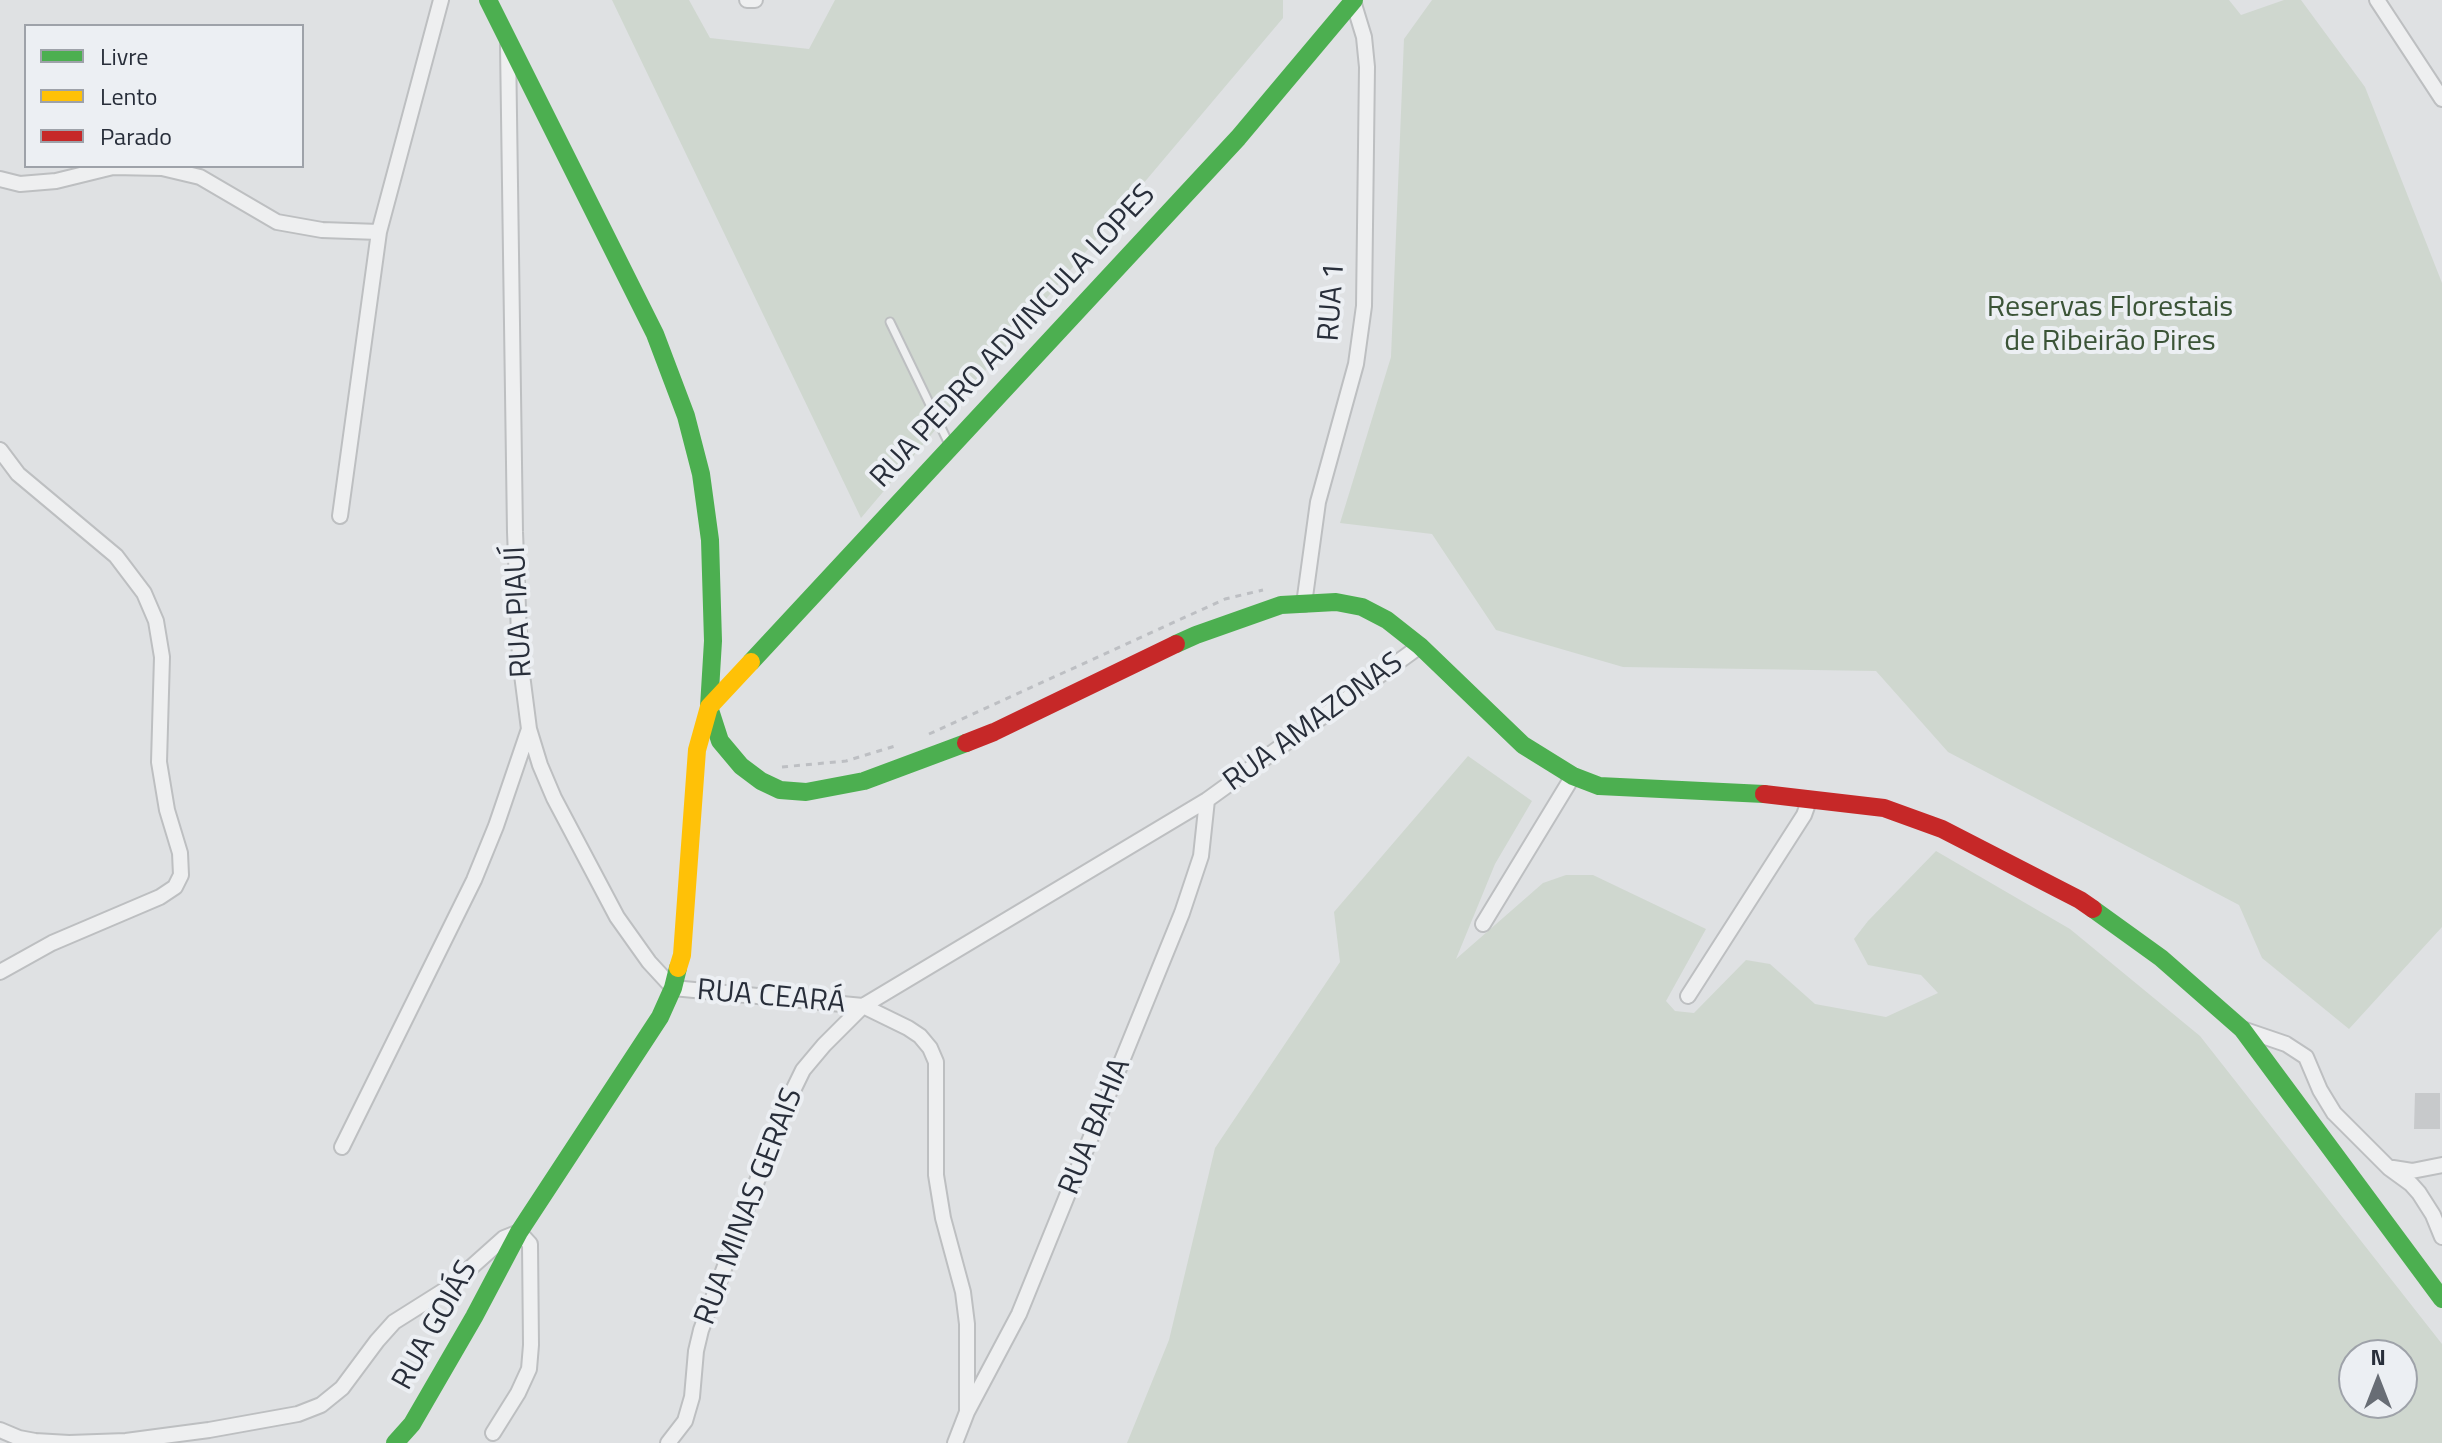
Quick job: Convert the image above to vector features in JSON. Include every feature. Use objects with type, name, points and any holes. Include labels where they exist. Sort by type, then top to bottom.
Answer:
[{"type":"main road","points":[[488,0],[655,334],[686,416],[701,474],[710,540],[713,641],[709,707],[720,741],[741,766],[761,781],[780,790],[806,792],[864,781],[994,732],[1196,635],[1281,605],[1336,602],[1362,607],[1387,620],[1420,646],[1523,745],[1573,776],[1599,786],[1763,794],[1884,808],[1942,829],[2080,900],[2161,958],[2242,1029],[2442,1299]]},
{"type":"main road","name":"RUA PEDRO ADVINCULA LOPES","points":[[709,707],[1238,138],[1353,0]]},
{"type":"main road","name":"RUA GOIÁS","points":[[395,1443],[412,1424],[519,1232],[660,1017],[673,988],[682,955],[697,750],[709,707]]},
{"type":"street","points":[[340,516],[379,232],[441,0]]},
{"type":"street","points":[[747,0],[755,0]]},
{"type":"street","name":"RUA 1","points":[[1304,604],[1318,502],[1356,364],[1364,306],[1367,67],[1364,37],[1353,0]]},
{"type":"street","points":[[2377,0],[2442,99]]},
{"type":"street","name":"RUA PIAUÍ","points":[[342,1147],[474,880],[529,729],[520,659],[515,532],[508,37]]},
{"type":"street","points":[[0,179],[20,184],[56,181],[109,168]]},
{"type":"street","points":[[162,168],[200,177],[277,222],[322,230],[379,232]]},
{"type":"street","points":[[0,450],[18,474],[116,556],[144,593],[156,621],[162,657],[159,762],[167,810],[180,853],[181,875],[175,887],[160,897],[52,943],[0,972]]},
{"type":"street","name":"RUA AMAZONAS","points":[[1207,800],[1420,646]]},
{"type":"street","name":"RUA CEARÁ","points":[[529,729],[554,798],[617,917],[649,962],[673,988],[863,1006],[920,1036],[930,1048],[936,1062],[936,1175],[967,1324],[967,1412]]},
{"type":"street","points":[[1483,924],[1573,776]]},
{"type":"street","name":"RUA MINAS GERAIS","points":[[668,1443],[685,1421],[692,1397],[701,1330],[784,1109],[803,1070],[863,1006],[1207,800]]},
{"type":"street","name":"RUA BAHIA","points":[[955,1443],[967,1412],[1019,1314],[1182,913],[1201,856],[1207,800]]},
{"type":"street","points":[[1688,996],[1804,815],[1809,801]]},
{"type":"street","points":[[2242,1029],[2286,1044],[2306,1057],[2334,1113],[2419,1193],[2442,1237]]},
{"type":"street","points":[[2389,1168],[2412,1171],[2442,1165]]},
{"type":"street","points":[[0,1430],[35,1441],[126,1441],[209,1430],[283,1416],[321,1405],[342,1388],[394,1322],[448,1288],[504,1238],[519,1232],[530,1244],[529,1369],[491,1438]]},
{"type":"lane","points":[[890,322],[951,448]]},
{"type":"path","points":[[926,735],[1213,604],[1250,591]]},
{"type":"path","points":[[775,766],[788,768],[846,761],[900,745]]},
{"type":"green space","points":[[612,0],[689,0],[710,38],[809,49],[835,0],[1283,0],[1283,18],[861,518]]},
{"type":"green space","name":"Reservas Florestais de Ribeirão Pires","points":[[1432,0],[2229,0],[2241,15],[2284,0],[2301,0],[2365,87],[2442,283],[2442,927],[2349,1029],[2262,958],[2239,905],[1948,752],[1876,671],[1623,667],[1496,630],[1432,534],[1340,523],[1391,357],[1404,39]]},
{"type":"green space","points":[[1468,756],[1532,801],[1495,864],[1456,959],[1543,883],[1566,875],[1593,875],[1706,929],[1666,1001],[1675,1011],[1694,1013],[1746,960],[1770,964],[1815,1004],[1886,1017],[1938,993],[1921,975],[1868,965],[1854,939],[1936,851],[2070,929],[2200,1036],[2442,1344],[2442,1443],[1127,1443],[1169,1340],[1215,1148],[1340,962],[1334,912]]},
{"type":"building","points":[[2415,1093],[2440,1093],[2440,1129],[2414,1129]]},
{"type":"traffic: fast","points":[[488,0],[655,334],[686,416],[701,474],[710,540],[713,641],[709,707],[720,741],[741,766],[761,781],[780,790],[806,792],[864,781],[966,743]]},
{"type":"traffic: fast","points":[[751,662],[1238,138],[1354,0]]},
{"type":"traffic: fast","points":[[1176,644],[1281,605],[1336,602],[1362,607],[1387,620],[1420,646],[1523,745],[1573,776],[1599,786],[1764,794]]},
{"type":"traffic: fast","points":[[2093,909],[2161,958],[2242,1029],[2442,1299]]},
{"type":"traffic: fast","points":[[395,1443],[412,1424],[519,1232],[660,1017],[678,968]]},
{"type":"traffic: slow","points":[[678,968],[682,955],[697,750],[709,707],[751,662]]},
{"type":"traffic: jam","points":[[966,743],[1176,644]]},
{"type":"traffic: jam","points":[[1764,794],[1884,808],[1942,829],[2093,909]]}]
